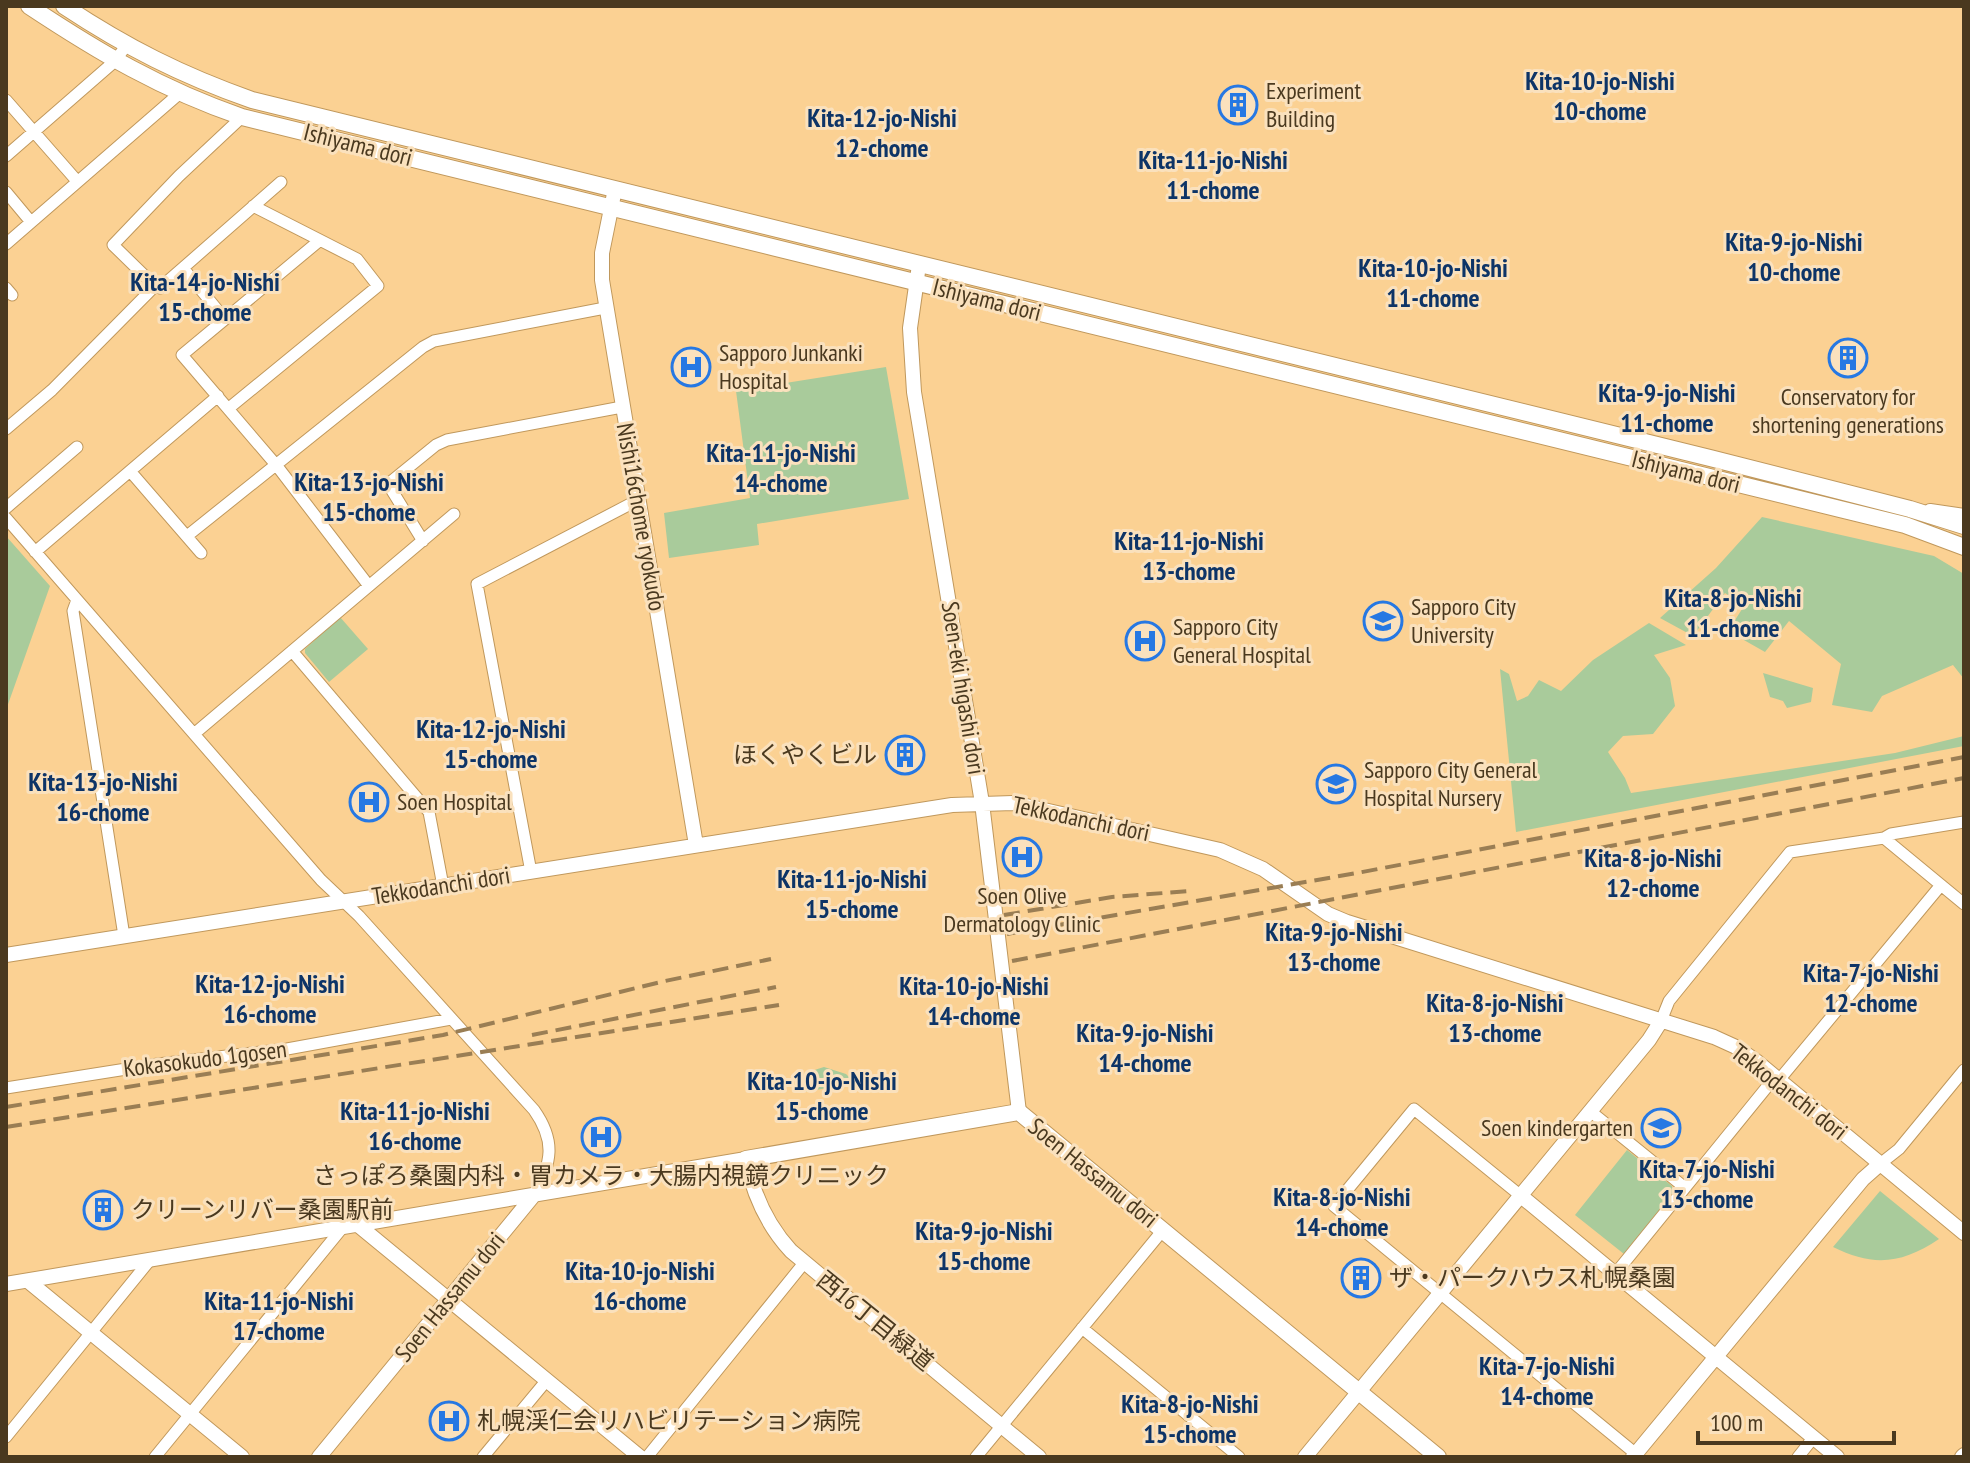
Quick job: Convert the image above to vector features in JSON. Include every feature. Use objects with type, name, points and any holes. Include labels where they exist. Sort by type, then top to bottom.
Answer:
[{"type":"main road","name":"Ishiyama dori","points":[[29,6],[115,61],[180,93],[242,117],[1905,525],[1964,547]]},
{"type":"main road","name":"Ishiyama dori","points":[[64,6],[126,46],[192,78],[252,100],[1910,509],[1964,526]]},
{"type":"main road","name":"Soen Hassamu dori","points":[[746,1159],[1019,1112],[1438,1457]]},
{"type":"street","points":[[6,156],[115,61],[126,46]]},
{"type":"street","points":[[6,244],[180,93]]},
{"type":"street","points":[[6,100],[77,181]]},
{"type":"street","points":[[242,117],[179,176],[113,245],[160,288],[281,182]]},
{"type":"street","name":"Nishi16chome ryokudo","points":[[615,189],[602,253],[605,308],[696,845]]},
{"type":"street","points":[[6,192],[31,222]]},
{"type":"street","points":[[229,408],[378,286],[357,259],[253,206]]},
{"type":"street","points":[[319,241],[182,355],[277,466],[369,586]]},
{"type":"street","name":"Soen-eki higashi dori","points":[[919,265],[910,328],[914,392],[982,803],[1019,1112]]},
{"type":"street","points":[[183,268],[224,318]]},
{"type":"street","points":[[6,429],[52,390],[155,286]]},
{"type":"street","points":[[187,536],[434,341],[605,308]]},
{"type":"street","points":[[35,552],[218,396]]},
{"type":"street","points":[[423,541],[388,484],[436,445],[447,440],[622,407]]},
{"type":"street","points":[[6,508],[77,447]]},
{"type":"street","points":[[130,471],[201,553]]},
{"type":"street","points":[[531,872],[477,584],[638,500]]},
{"type":"street","points":[[1910,509],[1964,516]]},
{"type":"street","points":[[194,734],[454,514]]},
{"type":"street","points":[[6,518],[321,880],[344,901],[541,1119],[546,1130],[549,1158],[547,1172],[534,1195],[6,1284]]},
{"type":"street","points":[[77,600],[73,611],[124,936]]},
{"type":"street","points":[[292,651],[429,812],[443,886]]},
{"type":"street","name":"Tekkodanchi dori","points":[[6,955],[952,805],[1013,803],[1220,850],[1255,865],[1328,914],[1347,922],[1714,1037],[1736,1047],[1777,1078],[1964,1233]]},
{"type":"street","points":[[1305,1457],[1649,1040],[1669,1001],[1790,852],[1964,822]]},
{"type":"street","points":[[1884,838],[1964,904]]},
{"type":"street","points":[[1615,1274],[1684,1187],[1941,885]]},
{"type":"street","name":"Kokasokudo 1gosen","points":[[6,1088],[158,1064],[287,1049],[451,1019]]},
{"type":"street","points":[[1837,1457],[1814,1437],[1716,1357],[1615,1274],[1521,1196],[1414,1109],[1334,1206],[1634,1456],[1716,1357],[1863,1179],[1899,1149],[1964,1070]]},
{"type":"street","points":[[1590,1111],[1684,1187]]},
{"type":"street","name":"Soen Hassamu dori","points":[[319,1457],[534,1195],[746,1159]]},
{"type":"street","name":"西16丁目緑道","points":[[746,1159],[766,1218],[778,1237],[804,1263],[1039,1457]]},
{"type":"street","points":[[350,1226],[449,1299],[640,1457]]},
{"type":"street","points":[[155,1457],[350,1226]]},
{"type":"street","points":[[976,1457],[1163,1230]]},
{"type":"street","points":[[6,1437],[150,1260]]},
{"type":"street","points":[[647,1457],[804,1263]]},
{"type":"street","points":[[28,1281],[242,1457]]},
{"type":"street","points":[[1082,1328],[1239,1457]]},
{"type":"street","points":[[483,1457],[547,1380]]},
{"type":"street","points":[[1798,1457],[1814,1437]]},
{"type":"green space","points":[[886,367],[909,499],[757,524],[759,545],[669,558],[664,513],[750,498],[736,391]]},
{"type":"green space","points":[[1762,517],[1934,556],[1964,574],[1964,679],[1953,665],[1882,696],[1872,712],[1832,705],[1841,664],[1789,621],[1765,652],[1728,631],[1744,606],[1725,593],[1693,636],[1660,618],[1716,568]]},
{"type":"green space","points":[[6,536],[50,586],[6,710]]},
{"type":"green space","points":[[340,617],[368,649],[329,682],[305,649]]},
{"type":"green space","points":[[1649,623],[1686,645],[1654,655],[1670,678],[1675,706],[1653,734],[1623,736],[1608,752],[1631,793],[1895,753],[1964,736],[1964,746],[1516,832],[1500,669],[1509,674],[1517,701],[1528,696],[1539,680],[1561,691],[1593,660]]},
{"type":"green space","points":[[1763,673],[1813,688],[1811,702],[1787,708],[1783,701],[1770,697]]},
{"type":"green space","points":[[824,1067],[846,1074],[852,1080],[851,1084],[798,1093],[800,1083],[806,1076]]},
{"type":"green space","points":[[1627,1150],[1672,1186],[1673,1193],[1624,1254],[1575,1215]]},
{"type":"green space","points":[[1880,1191],[1939,1239],[1912,1254],[1887,1260],[1861,1258],[1833,1247]]},
{"type":"railway","points":[[1007,934],[1357,873],[1964,757]]},
{"type":"railway","points":[[1012,961],[1964,778]]},
{"type":"railway","points":[[1004,915],[1112,897],[1190,891]]},
{"type":"railway","points":[[6,1107],[443,1035],[665,981],[771,959]]},
{"type":"railway","points":[[532,1035],[776,987]]},
{"type":"railway","points":[[6,1127],[779,1005]]},
{"type":"place","name":"Experiment Building","points":[[1238,105]]},
{"type":"place","name":"Conservatory for shortening generations","points":[[1848,358]]},
{"type":"place","name":"Sapporo Junkanki Hospital","points":[[691,367]]},
{"type":"place","name":"Sapporo City University","points":[[1383,621]]},
{"type":"place","name":"Sapporo City General Hospital","points":[[1145,641]]},
{"type":"place","name":"ほくやくビル","points":[[905,755]]},
{"type":"place","name":"Sapporo City General Hospital Nursery","points":[[1336,784]]},
{"type":"place","name":"Soen Hospital","points":[[369,802]]},
{"type":"place","name":"Soen Olive Dermatology Clinic","points":[[1022,857]]},
{"type":"place","name":"Soen kindergarten","points":[[1661,1128]]},
{"type":"place","name":"さっぽろ桑園内科・胃カメラ・大腸内視鏡クリニック","points":[[601,1137]]},
{"type":"place","name":"クリーンリバー桑園駅前","points":[[103,1210]]},
{"type":"place","name":"ザ・パークハウス札幌桑園","points":[[1361,1278]]},
{"type":"place","name":"札幌渓仁会リハビリテーション病院","points":[[449,1421]]},
{"type":"district","name":"Kita-10-jo-Nishi 10-chome","points":[[1600,96]]},
{"type":"district","name":"Kita-12-jo-Nishi 12-chome","points":[[882,133]]},
{"type":"district","name":"Kita-11-jo-Nishi 11-chome","points":[[1213,175]]},
{"type":"district","name":"Kita-9-jo-Nishi 10-chome","points":[[1794,257]]},
{"type":"district","name":"Kita-10-jo-Nishi 11-chome","points":[[1433,283]]},
{"type":"district","name":"Kita-14-jo-Nishi 15-chome","points":[[205,297]]},
{"type":"district","name":"Kita-9-jo-Nishi 11-chome","points":[[1667,408]]},
{"type":"district","name":"Kita-11-jo-Nishi 14-chome","points":[[781,468]]},
{"type":"district","name":"Kita-13-jo-Nishi 15-chome","points":[[369,497]]},
{"type":"district","name":"Kita-11-jo-Nishi 13-chome","points":[[1189,556]]},
{"type":"district","name":"Kita-8-jo-Nishi 11-chome","points":[[1733,613]]},
{"type":"district","name":"Kita-12-jo-Nishi 15-chome","points":[[491,744]]},
{"type":"district","name":"Kita-13-jo-Nishi 16-chome","points":[[103,797]]},
{"type":"district","name":"Kita-8-jo-Nishi 12-chome","points":[[1653,873]]},
{"type":"district","name":"Kita-11-jo-Nishi 15-chome","points":[[852,894]]},
{"type":"district","name":"Kita-9-jo-Nishi 13-chome","points":[[1334,947]]},
{"type":"district","name":"Kita-7-jo-Nishi 12-chome","points":[[1871,988]]},
{"type":"district","name":"Kita-12-jo-Nishi 16-chome","points":[[270,999]]},
{"type":"district","name":"Kita-10-jo-Nishi 14-chome","points":[[974,1001]]},
{"type":"district","name":"Kita-8-jo-Nishi 13-chome","points":[[1495,1018]]},
{"type":"district","name":"Kita-9-jo-Nishi 14-chome","points":[[1145,1048]]},
{"type":"district","name":"Kita-10-jo-Nishi 15-chome","points":[[822,1096]]},
{"type":"district","name":"Kita-11-jo-Nishi 16-chome","points":[[415,1126]]},
{"type":"district","name":"Kita-7-jo-Nishi 13-chome","points":[[1707,1184]]},
{"type":"district","name":"Kita-8-jo-Nishi 14-chome","points":[[1342,1212]]},
{"type":"district","name":"Kita-9-jo-Nishi 15-chome","points":[[984,1246]]},
{"type":"district","name":"Kita-10-jo-Nishi 16-chome","points":[[640,1286]]},
{"type":"district","name":"Kita-11-jo-Nishi 17-chome","points":[[279,1316]]},
{"type":"district","name":"Kita-7-jo-Nishi 14-chome","points":[[1547,1381]]},
{"type":"district","name":"Kita-8-jo-Nishi 15-chome","points":[[1190,1419]]}]
